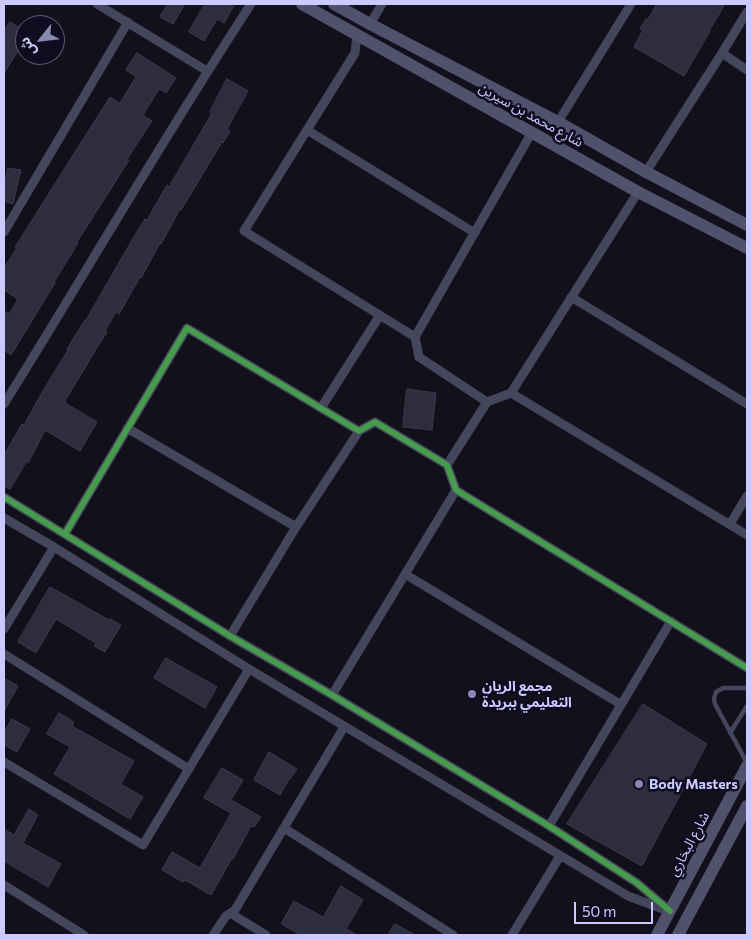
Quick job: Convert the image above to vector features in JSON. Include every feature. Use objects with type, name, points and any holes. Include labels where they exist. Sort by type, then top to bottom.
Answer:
[{"type":"street","points":[[97,4],[207,71]]},
{"type":"street","points":[[4,404],[207,71],[251,4]]},
{"type":"street","name":"شارع محمد بن سيرين","points":[[302,4],[638,192],[747,248]]},
{"type":"street","name":"شارع محمد بن سيرين","points":[[334,4],[558,122],[646,172],[747,225]]},
{"type":"street","points":[[370,24],[382,4]]},
{"type":"street","points":[[558,122],[631,4]]},
{"type":"street","points":[[646,172],[747,12]]},
{"type":"street","points":[[4,232],[128,22]]},
{"type":"street","points":[[357,34],[355,53],[244,231],[416,337]]},
{"type":"street","points":[[722,53],[747,70]]},
{"type":"street","points":[[307,130],[474,233]]},
{"type":"street","points":[[487,402],[419,357],[416,337],[532,132]]},
{"type":"street","points":[[446,465],[487,402],[511,393],[638,192]]},
{"type":"street","points":[[571,297],[747,404]]},
{"type":"street","points":[[321,408],[380,315]]},
{"type":"street","points":[[65,534],[186,328],[360,431]]},
{"type":"street","points":[[511,393],[747,534]]},
{"type":"street","points":[[230,636],[296,527],[360,431],[375,422],[446,465],[456,490],[747,668]]},
{"type":"street","points":[[127,428],[296,527]]},
{"type":"street","points":[[332,695],[456,490]]},
{"type":"street","points":[[730,524],[747,496]]},
{"type":"street","points":[[4,497],[230,636],[332,695],[549,826],[637,884],[670,911]]},
{"type":"street","points":[[4,518],[344,727],[560,856],[628,896],[670,911]]},
{"type":"street","points":[[4,629],[54,548]]},
{"type":"street","points":[[405,574],[620,704]]},
{"type":"street","points":[[549,826],[671,621]]},
{"type":"street","points":[[4,654],[189,769]]},
{"type":"street","points":[[4,762],[143,845],[249,669]]},
{"type":"street","points":[[213,935],[226,916],[235,910],[344,727]]},
{"type":"street","name":"شارع البخاري","points":[[658,935],[747,764]]},
{"type":"street","points":[[678,935],[747,806]]},
{"type":"street","points":[[284,828],[453,935]]},
{"type":"street","points":[[512,935],[560,856]]},
{"type":"street","points":[[4,885],[83,935]]},
{"type":"street","points":[[230,913],[266,935]]},
{"type":"lane","points":[[747,688],[723,688],[714,694],[715,704],[747,764]]},
{"type":"lane","points":[[730,733],[747,706]]},
{"type":"building","points":[[168,4],[185,4],[173,24],[160,17]]},
{"type":"building","points":[[205,4],[235,4],[224,23],[217,19],[204,41],[189,32]]},
{"type":"building","points":[[657,4],[725,4],[684,76],[634,47],[643,30],[640,29]]},
{"type":"building","points":[[10,22],[15,25],[15,56],[4,73],[4,31]]},
{"type":"building","points":[[137,53],[176,78],[166,93],[159,89],[143,115],[152,121],[127,159],[129,160],[77,242],[55,283],[11,355],[4,350],[4,311],[9,314],[18,299],[4,290],[4,268],[17,248],[15,247],[110,97],[120,103],[136,77],[126,70]]},
{"type":"building","points":[[227,79],[248,91],[227,129],[230,131],[180,209],[119,314],[116,312],[105,331],[107,332],[65,401],[65,403],[97,422],[80,451],[45,430],[28,463],[26,462],[10,489],[4,486],[4,455],[22,424],[24,425],[135,235],[145,219],[147,220],[167,185],[169,187],[212,113],[210,112]]},
{"type":"building","points":[[8,168],[21,170],[13,204],[4,201]]},
{"type":"building","points":[[407,389],[436,393],[432,430],[403,427]]},
{"type":"building","points":[[50,587],[121,625],[105,652],[94,646],[96,643],[56,619],[36,653],[18,642]]},
{"type":"building","points":[[166,658],[217,687],[205,708],[154,678]]},
{"type":"building","points":[[4,678],[18,686],[4,711]]},
{"type":"building","name":"Body Masters","points":[[643,704],[707,744],[642,866],[567,824]]},
{"type":"building","points":[[59,713],[74,722],[72,726],[134,761],[121,784],[143,797],[130,819],[54,774],[70,747],[47,734]]},
{"type":"building","points":[[12,719],[30,729],[17,752],[4,745],[4,733]]},
{"type":"building","points":[[269,752],[297,769],[280,795],[254,780]]},
{"type":"building","points":[[222,768],[243,780],[231,800],[261,817],[254,827],[251,826],[211,895],[185,880],[183,882],[162,870],[172,852],[200,868],[231,813],[204,798]]},
{"type":"building","points":[[29,809],[38,815],[23,843],[61,864],[48,887],[4,861],[4,829],[14,835]]},
{"type":"building","points":[[341,886],[363,900],[346,929],[357,935],[301,935],[281,924],[294,901],[323,917]]},
{"type":"building","points":[[395,924],[415,935],[388,935]]},
{"type":"cycle path","points":[[65,534],[187,328],[359,431],[375,422],[447,465],[456,490],[747,668]]},
{"type":"cycle path","points":[[4,497],[230,636],[332,695],[549,826],[637,883],[670,911]]},
{"type":"place","name":"مجمع الريان التعليمي ببريدة","points":[[472,694]]},
{"type":"place","name":"Body Masters","points":[[639,784]]}]
